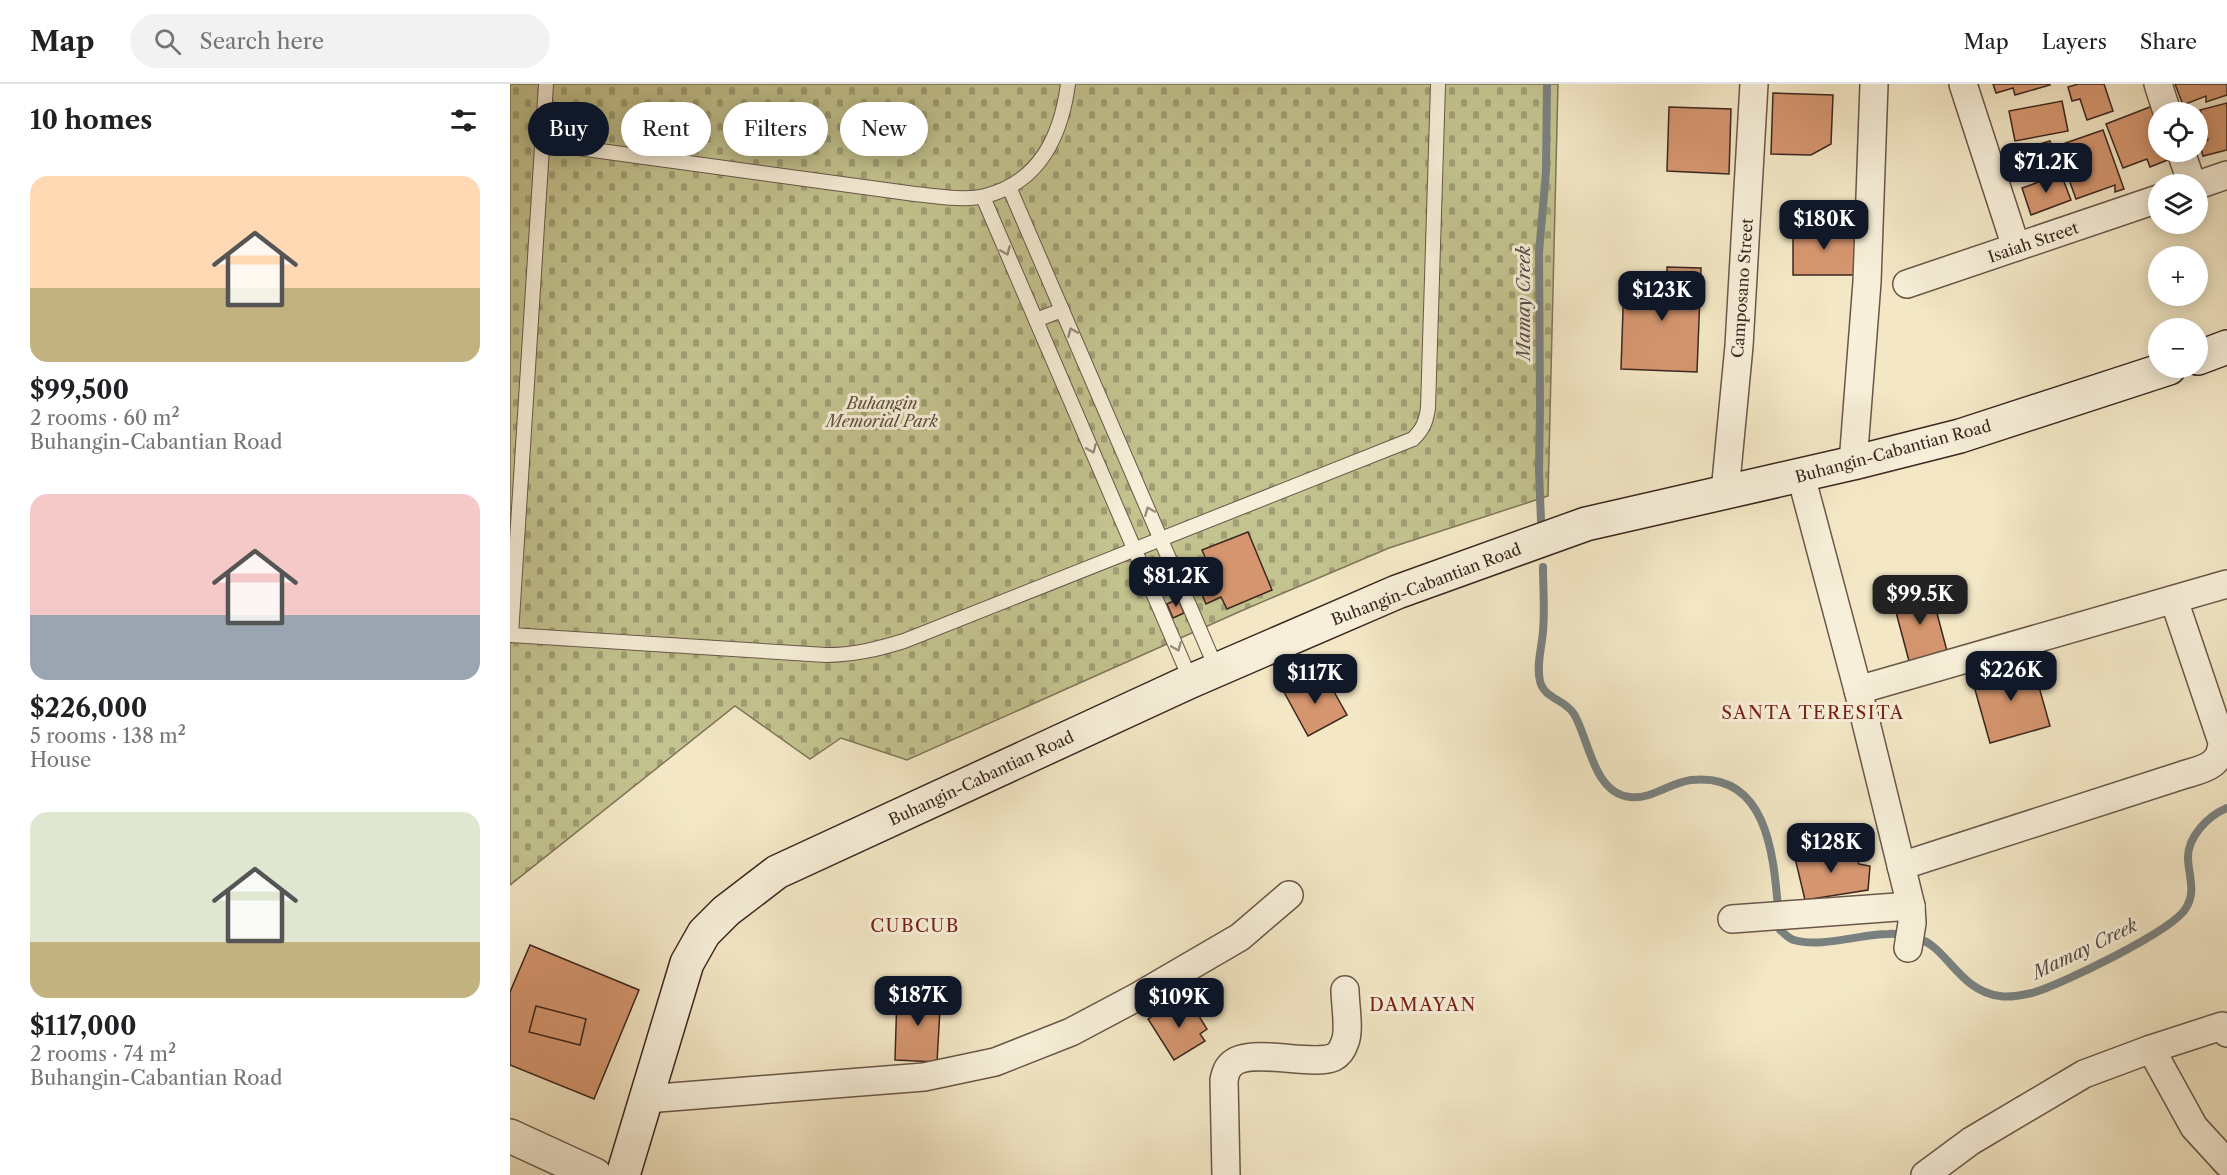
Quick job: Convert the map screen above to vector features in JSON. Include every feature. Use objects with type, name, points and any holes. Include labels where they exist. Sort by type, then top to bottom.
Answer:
[{"type":"main road","points":[[2208,354],[2227,347]]},
{"type":"main road","name":"Buhangin-Cabantian Road","points":[[623,1175],[687,963],[704,933],[726,911],[777,872],[1204,675],[1396,592],[1575,528],[1853,464],[1960,436],[2148,375]]},
{"type":"main road","points":[[510,1136],[594,1175]]},
{"type":"street","name":"Camposano Street","points":[[1725,492],[1739,346],[1754,84]]},
{"type":"street","points":[[1853,464],[1867,282],[1874,84]]},
{"type":"street","points":[[1963,84],[2016,247]]},
{"type":"street","points":[[2158,84],[2164,102]]},
{"type":"street","points":[[2208,182],[2227,175]]},
{"type":"street","name":"Isaiah Street","points":[[1907,284],[2148,202]]},
{"type":"street","points":[[1732,919],[1793,915],[1910,926],[1901,866],[1858,690],[1801,476]]},
{"type":"street","points":[[1858,690],[2227,584]]},
{"type":"street","points":[[1901,866],[2199,770],[2217,761],[2222,752],[2222,742],[2174,600]]},
{"type":"street","points":[[646,1099],[924,1077],[995,1062],[1071,1032],[1137,998],[1240,937],[1289,895]]},
{"type":"street","points":[[1226,1175],[1224,1080],[1229,1066],[1239,1059],[1261,1057],[1320,1059],[1334,1057],[1342,1050],[1347,1039],[1345,990]]},
{"type":"street","points":[[1925,1175],[1971,1141],[2084,1074],[2222,1026],[2227,1033]]},
{"type":"street","points":[[2151,1049],[2194,1127],[2227,1163]]},
{"type":"lane","points":[[545,102],[546,84]]},
{"type":"lane","points":[[609,152],[915,194],[983,197],[1009,187],[1030,174],[1045,155],[1058,128],[1068,84]]},
{"type":"lane","points":[[541,156],[511,635],[848,655],[872,651],[904,641],[1413,439],[1421,431],[1426,421],[1428,408],[1438,84]]},
{"type":"lane","points":[[1009,187],[1160,538],[1204,675]]},
{"type":"lane","points":[[983,197],[1134,549],[1204,675]]},
{"type":"lane","points":[[1036,320],[1062,310]]},
{"type":"lane","points":[[1082,426],[1107,416]]},
{"type":"green space","name":"Buhangin Memorial Park","points":[[510,84],[1558,84],[1548,496],[1389,548],[1241,611],[907,760],[841,738],[810,759],[735,706],[510,885]]},
{"type":"building","points":[[1993,84],[2050,85],[2015,95],[2013,88],[1996,93]]},
{"type":"building","points":[[2078,84],[2104,84],[2113,111],[2087,120],[2080,99],[2072,101],[2068,87]]},
{"type":"building","points":[[2175,84],[2227,84],[2227,95],[2206,102],[2206,96],[2191,102],[2182,102]]},
{"type":"building","points":[[1773,93],[1833,95],[1831,144],[1811,155],[1771,154]]},
{"type":"building","points":[[2062,101],[2068,131],[2015,141],[2009,111]]},
{"type":"building","points":[[2227,103],[2227,150],[2208,155],[2208,140],[2208,108]]},
{"type":"building","points":[[1669,107],[1731,109],[1729,174],[1667,171]]},
{"type":"building","points":[[2148,108],[2148,162],[2147,159],[2123,168],[2106,124]]},
{"type":"building","points":[[2103,130],[2124,189],[2115,192],[2115,185],[2076,199],[2057,146]]},
{"type":"building","points":[[2050,141],[2059,169],[2019,181],[2010,153]]},
{"type":"building","points":[[2148,162],[2162,162],[2150,167]]},
{"type":"building","points":[[2061,174],[2071,200],[2031,215],[2022,188]]},
{"type":"building","points":[[1793,226],[1855,229],[1855,275],[1793,275]]},
{"type":"building","points":[[1667,267],[1701,268],[1697,372],[1621,369],[1624,280],[1667,281]]},
{"type":"building","points":[[1248,532],[1272,590],[1227,609],[1221,597],[1206,604],[1194,576],[1210,569],[1202,550]]},
{"type":"building","points":[[1931,591],[1947,651],[1909,661],[1893,601]]},
{"type":"building","points":[[1178,599],[1184,613],[1173,618],[1167,604]]},
{"type":"building","points":[[2032,662],[2050,726],[1990,743],[1972,679]]},
{"type":"building","points":[[1303,679],[1311,684],[1328,681],[1347,715],[1308,736],[1284,692]]},
{"type":"building","points":[[1853,851],[1859,864],[1870,866],[1868,890],[1805,900],[1794,854]]},
{"type":"building","points":[[530,945],[639,990],[594,1099],[510,1065],[510,992]]},
{"type":"building","points":[[941,992],[937,1062],[895,1060],[897,994]]},
{"type":"building","points":[[1179,1000],[1187,1013],[1194,1008],[1207,1029],[1200,1034],[1205,1041],[1174,1060],[1148,1019]]},
{"type":"building","points":[[536,1006],[586,1019],[580,1045],[529,1032]]},
{"type":"waterway","name":"Mamay Creek","points":[[1541,521],[1539,253],[1546,171],[1547,84]]},
{"type":"waterway","name":"Mamay Creek","points":[[1543,567],[1544,615],[1539,662],[1540,681],[1546,692],[1574,714],[1600,776],[1608,786],[1630,797],[1646,796],[1691,780],[1719,781],[1740,791],[1754,808],[1765,830],[1775,880],[1780,930],[1792,939],[1805,942],[1829,942],[1896,934],[1916,938],[1936,949],[1973,986],[1986,992],[2008,997],[2032,993],[2066,980],[2115,956],[2177,918],[2186,908],[2191,896],[2188,859],[2191,843],[2206,822],[2227,808]]},
{"type":"district","name":"SANTA TERESITA","points":[[1813,713]]},
{"type":"district","name":"CUBCUB","points":[[915,926]]},
{"type":"district","name":"DAMAYAN","points":[[1423,1005]]}]
